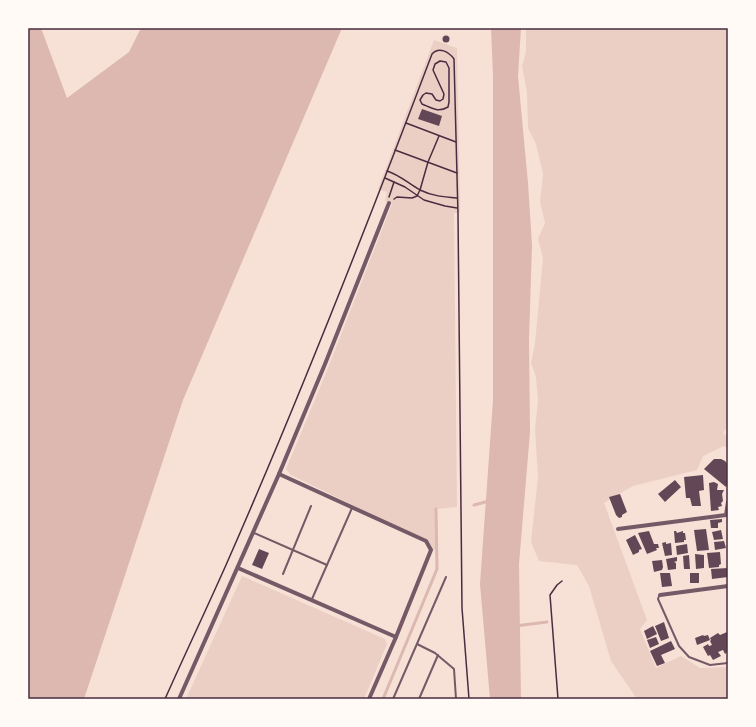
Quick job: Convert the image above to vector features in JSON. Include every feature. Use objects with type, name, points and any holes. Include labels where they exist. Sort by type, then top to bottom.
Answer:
[{"type":"street","points":[[179,699],[279,474],[325,364],[389,203]]},
{"type":"street","points":[[279,474],[426,541],[431,550],[371,699]]},
{"type":"street","points":[[618,529],[727,516],[728,502]]},
{"type":"street","points":[[238,568],[396,637]]},
{"type":"street","points":[[660,595],[728,586]]},
{"type":"lane","points":[[283,574],[311,506]]},
{"type":"lane","points":[[311,600],[352,508]]},
{"type":"lane","points":[[253,533],[326,565]]},
{"type":"lane","points":[[393,699],[446,577]]},
{"type":"lane","points":[[660,595],[658,598],[679,646],[689,657],[710,665],[728,663]]},
{"type":"lane","points":[[417,644],[438,655],[454,669],[456,699]]},
{"type":"lane","points":[[419,699],[438,655]]},
{"type":"path","points":[[165,699],[225,566],[289,417],[385,178],[432,54],[435,50],[439,49],[450,54],[454,60],[457,173],[462,608],[469,699]]},
{"type":"path","points":[[416,97],[422,104],[436,110],[442,110],[448,107],[450,102],[449,68],[446,62],[440,61],[435,64],[433,70],[444,94],[443,99],[440,101],[436,100],[432,94],[426,93],[420,100]]},
{"type":"path","points":[[406,123],[456,142]]},
{"type":"path","points":[[389,203],[397,197],[412,198],[417,196],[428,162],[439,136]]},
{"type":"path","points":[[395,150],[457,173]]},
{"type":"path","points":[[387,171],[398,175],[420,190],[433,195],[457,198]]},
{"type":"path","points":[[385,178],[405,187],[417,196],[431,203],[457,208]]},
{"type":"path","points":[[389,203],[394,182]]},
{"type":"path","points":[[558,699],[550,595],[562,581]]},
{"type":"shaded area","points":[[28,28],[41,28],[67,98],[129,52],[141,28],[342,28],[183,400],[84,699],[28,699]]},
{"type":"shaded area","points":[[491,28],[521,28],[518,76],[532,245],[529,340],[530,432],[519,564],[521,699],[490,699],[480,584],[493,400],[493,76]]},
{"type":"shaded area","points":[[526,28],[728,28],[728,426],[723,433],[728,437],[728,449],[724,446],[703,456],[697,470],[633,486],[604,503],[647,620],[640,629],[656,668],[681,656],[700,668],[728,667],[728,699],[637,699],[611,661],[589,586],[577,565],[539,561],[531,542],[538,477],[535,429],[538,401],[536,377],[531,363],[535,343],[543,258],[538,239],[545,223],[540,202],[543,174],[536,144],[528,128],[527,92],[522,66],[526,52]]},
{"type":"shaded area","points":[[434,40],[457,48],[460,213],[454,213],[457,507],[436,509],[436,550],[431,550],[426,541],[291,475],[286,469],[326,373],[392,204],[385,201],[387,192],[378,189]]},
{"type":"shaded area","points":[[242,576],[385,639],[387,644],[364,699],[186,699]]},
{"type":"building","points":[[446,35],[449,36],[449,42],[446,43],[443,42],[442,39],[443,36]]},
{"type":"building","points":[[422,109],[442,116],[439,126],[418,119]]},
{"type":"building","points":[[714,459],[721,459],[728,465],[728,484],[726,487],[704,469]]},
{"type":"building","points":[[703,475],[704,490],[699,491],[701,506],[692,506],[690,498],[686,498],[684,477]]},
{"type":"building","points":[[675,480],[681,487],[665,502],[658,494]]},
{"type":"building","points":[[714,482],[718,484],[717,490],[724,490],[722,494],[723,501],[721,503],[722,506],[718,507],[719,510],[711,511],[709,483]]},
{"type":"building","points":[[620,494],[627,512],[619,518],[616,515],[609,497]]},
{"type":"building","points":[[722,519],[722,522],[718,523],[718,528],[711,528],[710,520]]},
{"type":"building","points":[[706,529],[709,550],[697,551],[694,530]]},
{"type":"building","points":[[721,530],[723,539],[714,540],[712,532]]},
{"type":"building","points":[[649,531],[654,544],[658,544],[659,548],[656,548],[657,550],[647,554],[638,533]]},
{"type":"building","points":[[674,531],[677,533],[683,531],[683,533],[685,533],[686,540],[684,540],[684,542],[675,543]]},
{"type":"building","points":[[635,535],[642,549],[633,555],[626,540]]},
{"type":"building","points":[[724,541],[726,548],[715,550],[714,542]]},
{"type":"building","points":[[666,542],[666,544],[671,543],[672,555],[665,556],[662,543]]},
{"type":"building","points":[[687,544],[688,553],[677,555],[676,546]]},
{"type":"building","points":[[259,549],[269,553],[262,569],[252,565]]},
{"type":"building","points":[[720,552],[721,564],[719,567],[709,568],[707,553]]},
{"type":"building","points":[[695,554],[704,555],[704,568],[696,569]]},
{"type":"building","points":[[689,555],[690,569],[684,569],[683,556]]},
{"type":"building","points":[[677,557],[677,561],[674,562],[676,563],[676,569],[668,570],[666,559]]},
{"type":"building","points":[[662,560],[662,570],[654,572],[652,561]]},
{"type":"building","points":[[728,568],[728,577],[712,579],[711,569]]},
{"type":"building","points":[[660,573],[670,573],[672,586],[662,587]]},
{"type":"building","points":[[690,573],[699,573],[699,583],[690,583]]},
{"type":"building","points":[[664,622],[669,638],[661,641],[655,626]]},
{"type":"building","points":[[653,626],[657,634],[647,639],[644,631]]},
{"type":"building","points":[[727,632],[728,652],[725,654],[723,650],[718,652],[721,656],[713,660],[710,655],[708,656],[703,647],[708,644],[709,646],[712,645],[710,638],[718,633],[720,635]]},
{"type":"building","points":[[708,635],[710,640],[697,645],[695,638]]},
{"type":"building","points":[[656,637],[659,644],[650,648],[647,640]]},
{"type":"building","points":[[671,641],[675,649],[661,655],[665,663],[657,666],[650,651]]},
{"type":"waterway","points":[[474,505],[489,501]]},
{"type":"waterway","points":[[383,699],[437,569],[436,509]]},
{"type":"waterway","points":[[515,626],[547,622]]}]
